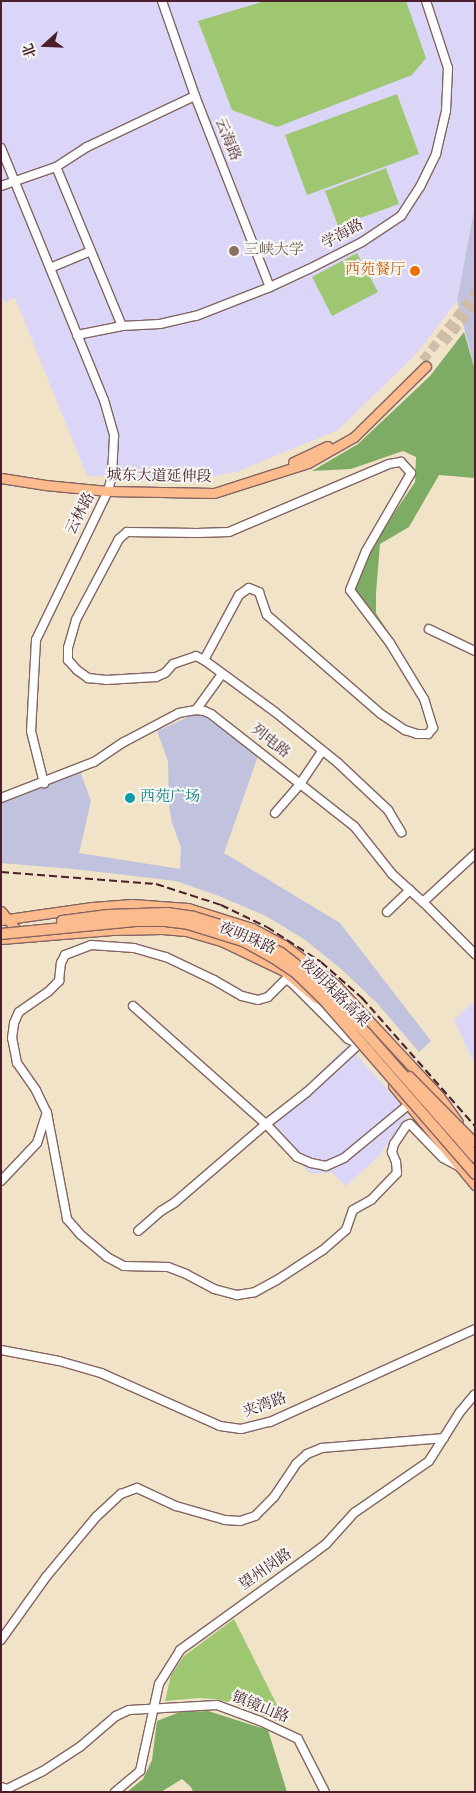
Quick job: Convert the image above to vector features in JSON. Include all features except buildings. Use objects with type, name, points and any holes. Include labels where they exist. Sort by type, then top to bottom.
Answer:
[{"type":"highway","name":"夜明珠路高架","points":[[1,928],[108,915],[152,913],[194,918],[227,927],[249,936],[281,953],[318,982],[391,1059],[475,1157]]},
{"type":"highway","name":"夜明珠路高架","points":[[1,934],[112,922],[150,921],[188,924],[243,942],[274,958],[296,973],[323,999],[475,1174]]},
{"type":"main road","name":"城东大道延伸段","points":[[1,478],[45,485],[109,489],[166,490],[212,488],[302,459],[353,432],[424,363]]},
{"type":"main road","name":"城东大道延伸段","points":[[1,473],[109,489]]},
{"type":"main road","name":"夜明珠路","points":[[3,920],[92,907],[132,904],[188,908],[252,928],[284,944],[336,985],[439,1096],[475,1144]]},
{"type":"main road","points":[[1,911],[3,920],[17,937]]},
{"type":"main road","name":"夜明珠路","points":[[1,939],[162,929],[186,931],[221,941],[284,970],[320,1002],[359,1044],[475,1185]]},
{"type":"main road","points":[[391,1059],[475,1144]]},
{"type":"street","name":"云海路","points":[[162,1],[194,96],[270,288]]},
{"type":"street","name":"学海路","points":[[77,335],[122,326],[182,320],[270,288],[362,242],[402,216],[420,187],[436,154],[447,103],[448,68],[426,1]]},
{"type":"street","points":[[1,186],[56,167],[87,147],[194,96]]},
{"type":"street","name":"云林路","points":[[1,148],[104,400],[114,436],[112,476],[109,489],[36,640],[31,731],[44,783]]},
{"type":"street","points":[[56,167],[122,326]]},
{"type":"street","points":[[50,268],[90,251]]},
{"type":"street","points":[[204,660],[239,594],[249,588],[259,592],[267,615],[381,714],[405,730],[416,734],[428,734],[433,728],[424,699],[390,643],[350,590],[366,551],[411,472],[401,462],[389,464],[229,532],[197,534],[126,532],[119,539],[76,620],[68,648],[68,660],[77,670],[88,678],[106,680],[156,677],[165,673],[172,664],[196,656],[204,660],[275,712],[322,751],[388,810],[401,832]]},
{"type":"street","points":[[429,630],[475,651]]},
{"type":"street","points":[[1,798],[44,783],[94,762],[172,716],[196,710],[222,674]]},
{"type":"street","name":"列电路","points":[[196,710],[211,714],[354,826],[392,874],[475,954]]},
{"type":"street","points":[[275,813],[300,784],[322,751]]},
{"type":"street","points":[[423,902],[475,854]]},
{"type":"street","points":[[387,912],[410,890]]},
{"type":"street","points":[[138,1231],[307,1092],[359,1044],[348,1039],[286,979],[268,997],[258,1000],[242,996],[166,956],[134,948],[91,945],[65,955],[61,963],[59,981],[48,992],[18,1012],[12,1038],[17,1063],[36,1090],[47,1113],[67,1219],[81,1235],[124,1266],[168,1267],[214,1289],[237,1295],[254,1292],[277,1280],[323,1250],[346,1230],[353,1210],[371,1200],[396,1173],[396,1162],[392,1152],[394,1144],[406,1126],[410,1124],[443,1158],[460,1167]]},
{"type":"street","points":[[133,1006],[266,1124],[297,1157],[311,1163],[326,1166],[344,1158],[408,1105]]},
{"type":"street","points":[[1,1181],[37,1143],[47,1113]]},
{"type":"street","name":"夹湾路","points":[[1,1350],[59,1360],[101,1373],[220,1426],[241,1429],[270,1422],[475,1329]]},
{"type":"street","name":"望州岗路","points":[[115,1792],[140,1771],[152,1709],[159,1684],[180,1650],[326,1544],[354,1513],[383,1491],[417,1471],[429,1461],[460,1412],[475,1394]]},
{"type":"street","points":[[1,1640],[46,1577],[101,1512],[121,1494],[137,1488],[176,1506],[225,1520],[240,1521],[255,1516],[274,1497],[296,1464],[307,1454],[314,1451],[322,1448],[444,1438]]},
{"type":"street","name":"镇镜山路","points":[[1,1787],[7,1789],[43,1771],[81,1746],[116,1716],[129,1710],[217,1705],[276,1727],[298,1739],[325,1792]]},
{"type":"shaded area","name":"三峡大学","points":[[1,1],[475,1],[475,205],[457,301],[417,353],[338,430],[239,471],[202,479],[87,476],[15,298],[5,302],[1,297]]},
{"type":"shaded area","points":[[475,205],[475,370],[457,301]]},
{"type":"shaded area","points":[[193,715],[204,715],[258,756],[224,853],[340,923],[431,1041],[419,1052],[377,1003],[340,968],[304,939],[266,916],[219,896],[176,881],[74,869],[1,863],[1,803],[80,771],[91,801],[79,853],[180,869],[181,847],[172,823],[169,805],[168,761],[157,731]]},
{"type":"shaded area","points":[[475,1000],[475,1065],[454,1020]]},
{"type":"shaded area","points":[[348,1045],[409,1114],[378,1157],[346,1186],[331,1172],[311,1174],[259,1122],[297,1094]]},
{"type":"green space","points":[[265,1],[406,1],[426,58],[412,75],[277,127],[232,110],[198,21]]},
{"type":"green space","points":[[397,94],[419,154],[307,195],[285,135]]},
{"type":"green space","points":[[386,168],[399,204],[338,226],[325,191]]},
{"type":"green space","points":[[357,253],[378,292],[332,316],[312,277]]},
{"type":"green space","points":[[464,332],[475,370],[475,478],[439,475],[409,527],[380,544],[376,613],[403,655],[396,658],[352,600],[366,555],[415,482],[416,457],[403,451],[351,469],[312,471],[358,444],[430,376]]},
{"type":"green space","points":[[234,1619],[281,1713],[279,1722],[239,1705],[216,1699],[198,1698],[165,1701],[171,1675],[184,1656]]},
{"type":"green space","points":[[208,1711],[268,1730],[287,1792],[193,1792],[191,1787],[182,1779],[161,1792],[127,1792],[143,1779],[152,1760],[157,1721],[180,1712]]},
{"type":"tunnel","points":[[423,360],[475,293]]},
{"type":"tunnel","points":[[444,342],[475,304]]},
{"type":"railway","points":[[1,872],[156,884],[221,905],[267,927],[321,962],[362,998],[475,1126]]},
{"type":"place","name":"三峡大学","points":[[234,251]]},
{"type":"place","name":"西苑餐厅","points":[[415,271]]},
{"type":"place","name":"西苑广场","points":[[130,798]]}]
